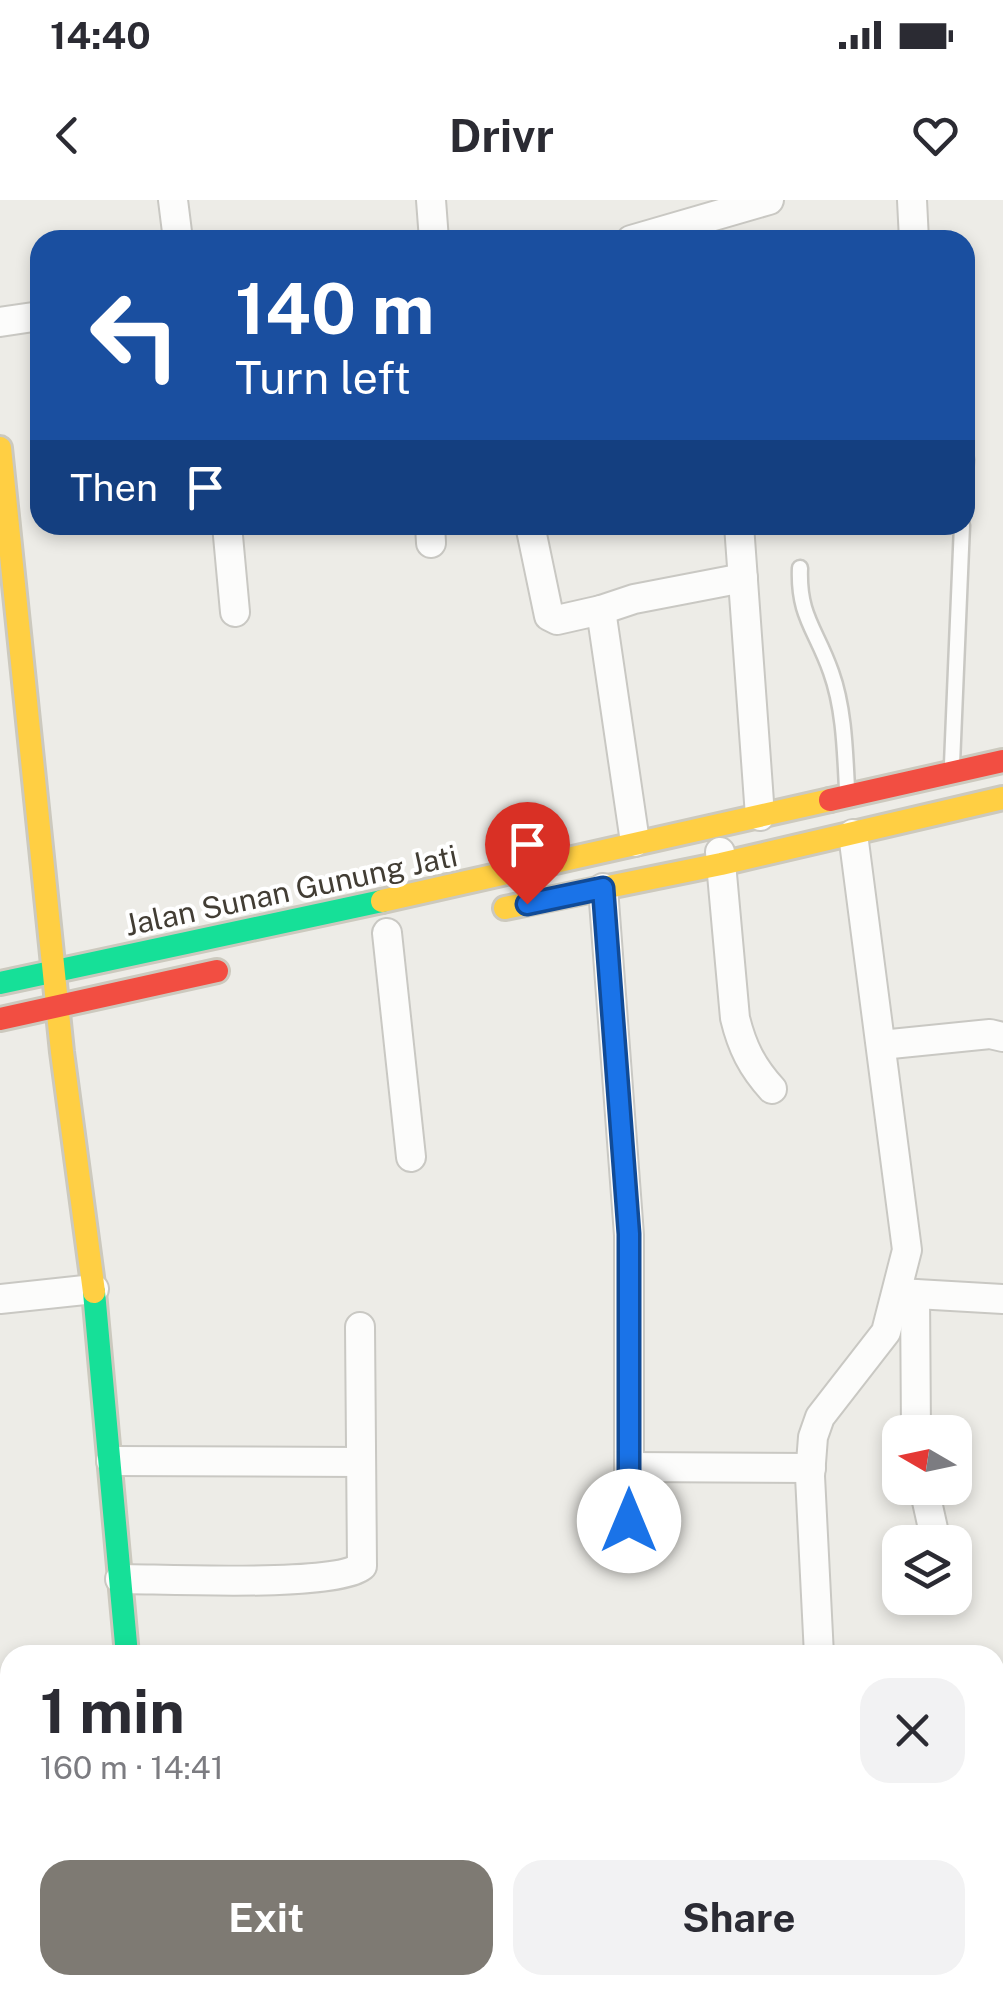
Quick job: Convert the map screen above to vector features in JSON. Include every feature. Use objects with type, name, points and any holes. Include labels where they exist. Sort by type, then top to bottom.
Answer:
[{"type":"main road","points":[[0,448],[62,1052],[94,1289],[125,1645]]},
{"type":"main road","points":[[489,911],[721,864],[1001,798],[997,762]]},
{"type":"main road","name":"Jalan Sunan Gunung Jati","points":[[0,983],[561,862],[997,762]]},
{"type":"main road","points":[[813,805],[818,842]]},
{"type":"main road","points":[[561,862],[566,896]]},
{"type":"main road","points":[[0,1019],[233,968]]},
{"type":"street","points":[[173,200],[177,230]]},
{"type":"street","points":[[430,200],[433,230]]},
{"type":"street","points":[[709,230],[769,200]]},
{"type":"street","points":[[912,200],[914,230]]},
{"type":"street","points":[[0,322],[30,318]]},
{"type":"street","points":[[227,535],[236,612]]},
{"type":"street","points":[[532,535],[545,609],[558,620],[634,599],[743,578]]},
{"type":"street","points":[[740,535],[760,816]]},
{"type":"street","points":[[600,610],[635,842]]},
{"type":"street","points":[[717,826],[741,1044],[772,1089]]},
{"type":"street","points":[[853,834],[907,1237],[906,1294],[915,1415]]},
{"type":"street","points":[[603,888],[629,1234],[629,1548]]},
{"type":"street","points":[[386,933],[411,1157]]},
{"type":"street","points":[[882,1045],[990,1034],[1003,1038]]},
{"type":"street","points":[[0,1300],[94,1289]]},
{"type":"street","points":[[906,1294],[1003,1299]]},
{"type":"street","points":[[819,1645],[813,1437],[820,1416],[886,1332],[906,1294]]},
{"type":"street","points":[[120,1579],[287,1579],[356,1571],[362,1566],[360,1326]]},
{"type":"street","points":[[111,1460],[361,1462]]},
{"type":"street","points":[[629,1467],[811,1468]]},
{"type":"lane","points":[[954,772],[951,757],[962,535]]},
{"type":"lane","points":[[800,568],[799,596],[832,673],[840,708],[848,797]]},
{"type":"traffic: fast","points":[[0,983],[382,901]]},
{"type":"traffic: fast","points":[[94,1292],[126,1645]]},
{"type":"traffic: slow","points":[[0,448],[62,1052],[94,1292]]},
{"type":"traffic: slow","points":[[505,908],[721,864],[1003,798]]},
{"type":"traffic: slow","points":[[382,901],[830,800]]},
{"type":"traffic: jam","points":[[830,800],[1003,761]]},
{"type":"traffic: jam","points":[[0,1019],[217,971]]},
{"type":"route","points":[[527,904],[603,888],[629,1234],[629,1521]]}]
